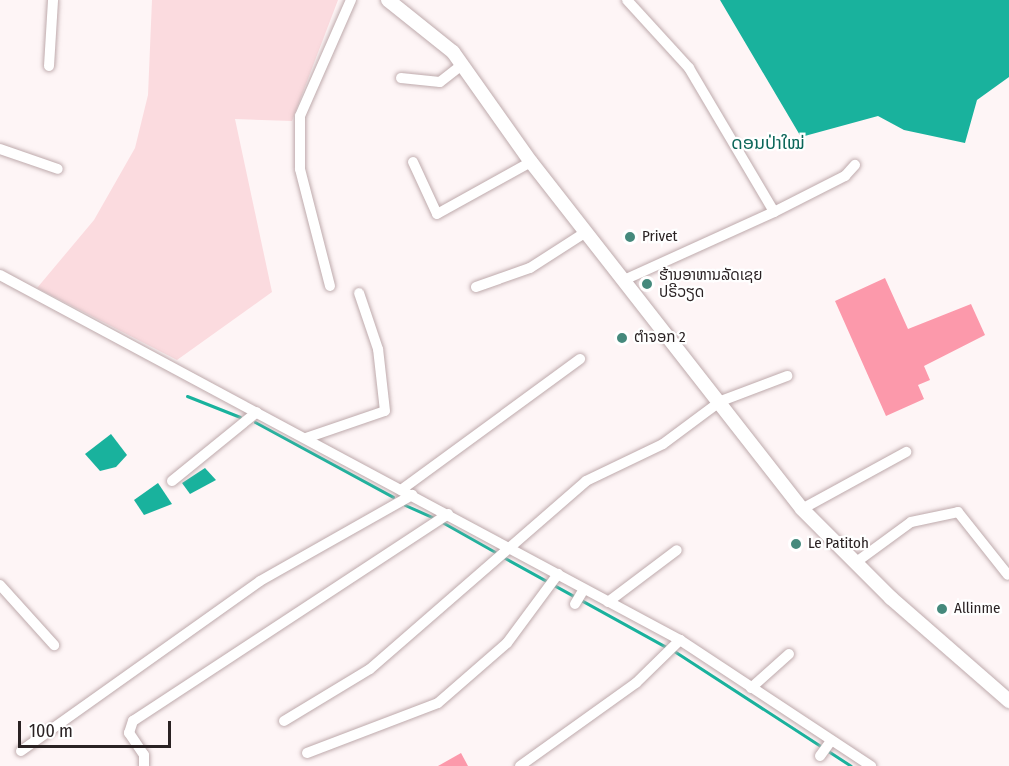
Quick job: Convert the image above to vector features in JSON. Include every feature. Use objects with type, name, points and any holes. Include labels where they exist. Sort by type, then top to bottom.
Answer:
[{"type":"street","points":[[49,66],[53,0]]},
{"type":"street","points":[[330,286],[300,169],[300,116],[351,0]]},
{"type":"street","points":[[388,0],[462,65],[531,162],[722,401],[802,509],[855,563],[1009,701]]},
{"type":"street","points":[[627,0],[688,68],[774,212]]},
{"type":"street","points":[[401,78],[440,82],[462,65]]},
{"type":"street","points":[[0,149],[58,169]]},
{"type":"street","points":[[413,162],[437,214],[531,162]]},
{"type":"street","points":[[624,280],[774,212],[845,176],[855,165]]},
{"type":"street","points":[[476,286],[530,268],[586,232]]},
{"type":"street","points":[[0,275],[306,438],[446,516],[510,547],[579,597],[609,602],[674,646],[751,688],[825,749],[871,766]]},
{"type":"street","points":[[306,438],[385,411],[378,349],[359,293]]},
{"type":"street","points":[[21,751],[260,581],[406,493],[580,359]]},
{"type":"street","points":[[284,721],[370,669],[586,481],[663,444],[722,401],[787,376]]},
{"type":"street","points":[[172,481],[257,412]]},
{"type":"street","points":[[802,509],[906,452]]},
{"type":"street","points":[[855,563],[910,522],[958,512],[1008,575]]},
{"type":"street","points":[[144,766],[144,755],[129,733],[133,721],[446,516]]},
{"type":"street","points":[[609,602],[677,550]]},
{"type":"street","points":[[307,753],[438,703],[499,652],[554,579]]},
{"type":"street","points":[[0,585],[54,645]]},
{"type":"street","points":[[520,766],[531,763],[627,690],[674,646]]},
{"type":"street","points":[[751,688],[789,654]]},
{"type":"shaded area","points":[[152,0],[338,0],[292,121],[235,119],[272,292],[177,360],[37,288],[94,220],[135,148],[148,95]]},
{"type":"shaded area","points":[[720,0],[1009,0],[1009,77],[977,100],[965,143],[904,130],[878,116],[801,137]]},
{"type":"shaded area","points":[[111,434],[127,455],[116,467],[100,471],[85,454]]},
{"type":"shaded area","points":[[205,468],[216,480],[190,494],[182,483]]},
{"type":"shaded area","points":[[158,483],[172,504],[144,515],[134,500]]},
{"type":"building","points":[[885,278],[908,329],[971,304],[985,335],[924,366],[930,380],[918,385],[924,399],[886,416],[835,301]]},
{"type":"building","points":[[461,753],[468,766],[438,766]]},
{"type":"waterway","points":[[187,396],[240,417]]},
{"type":"waterway","points":[[255,422],[393,497]]},
{"type":"waterway","points":[[405,505],[436,519]]},
{"type":"waterway","points":[[442,522],[495,552]]},
{"type":"waterway","points":[[503,557],[668,648]]},
{"type":"waterway","points":[[674,651],[822,747]]},
{"type":"waterway","points":[[828,751],[851,766]]},
{"type":"place","name":"Privet","points":[[630,237]]},
{"type":"place","name":"ຮ້ານອາຫານລັດເຊຍ ປຣີວຽດ","points":[[647,284]]},
{"type":"place","name":"ຕຳຈອກ 2","points":[[622,338]]},
{"type":"place","name":"Le Patitoh","points":[[796,544]]},
{"type":"place","name":"Allinme","points":[[942,609]]},
{"type":"district","name":"ດອນປ່າໃໝ່","points":[[768,143]]}]
